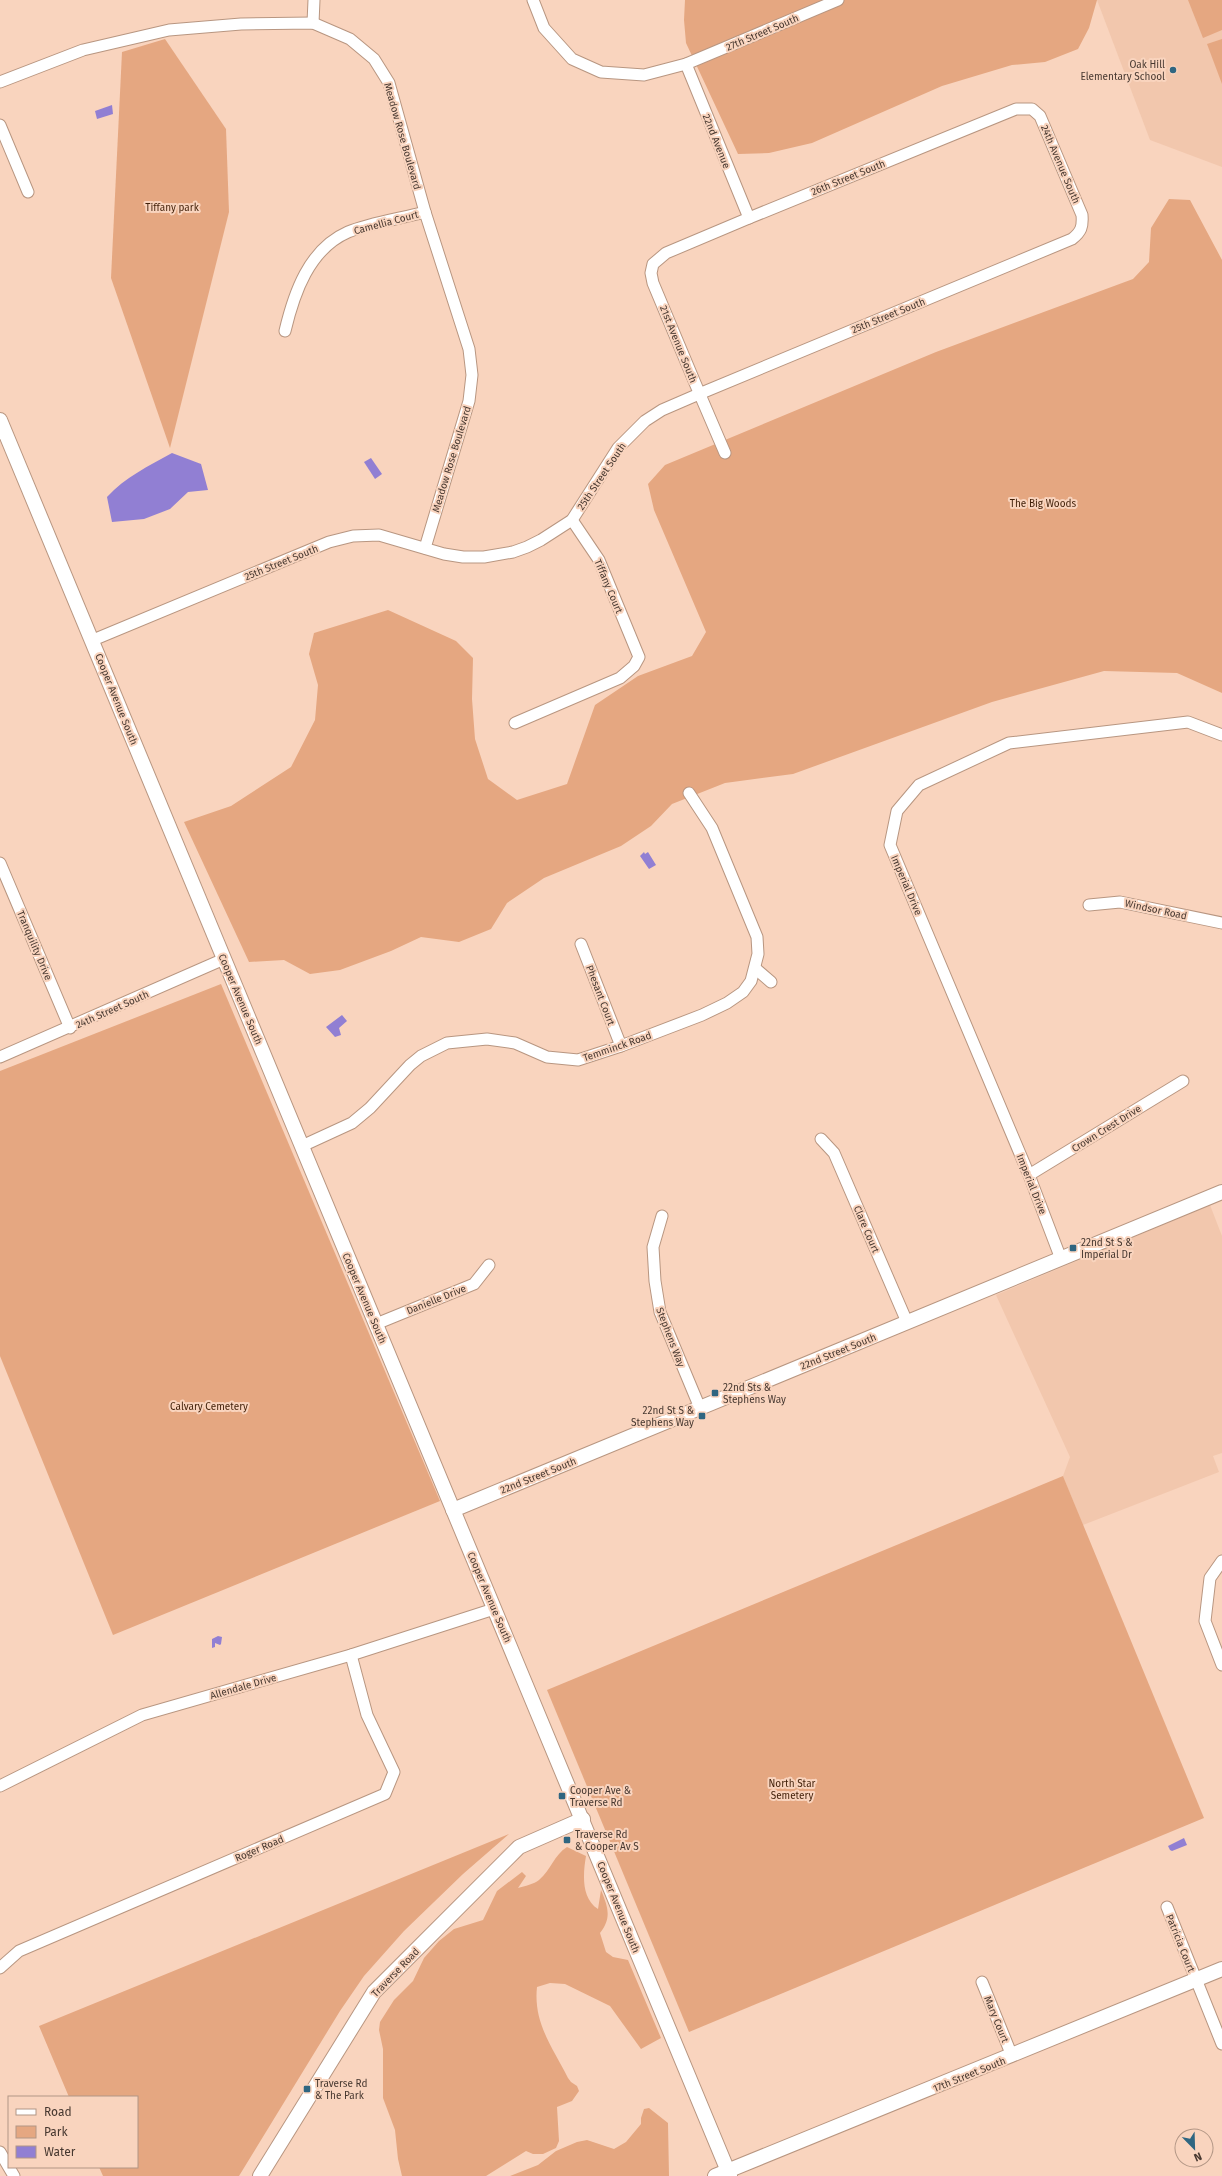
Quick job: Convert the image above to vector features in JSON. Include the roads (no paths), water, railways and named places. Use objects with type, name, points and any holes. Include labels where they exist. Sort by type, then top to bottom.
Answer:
[{"type":"street","points":[[313,23],[314,0]]},
{"type":"street","points":[[533,0],[544,28],[572,58],[601,72],[644,75],[686,64]]},
{"type":"street","name":"27th Street South","points":[[686,64],[821,3],[838,0]]},
{"type":"street","name":"Meadow Rose Boulevard","points":[[0,82],[83,50],[169,30],[241,24],[313,23],[350,39],[374,59],[389,83],[425,212],[469,349],[472,375],[469,401],[425,548]]},
{"type":"street","name":"22nd Avenue","points":[[686,64],[749,218]]},
{"type":"street","name":"26th Street South","points":[[681,247],[1016,108]]},
{"type":"street","name":"24th Avenue South","points":[[1016,108],[1032,109],[1040,116],[1082,215]]},
{"type":"street","points":[[0,125],[28,192]]},
{"type":"street","name":"Camellia Court","points":[[285,331],[298,286],[308,269],[324,249],[348,232],[425,212]]},
{"type":"street","name":"25th Street South","points":[[93,640],[335,541],[353,536],[379,535],[444,554],[463,557],[484,557],[513,552],[541,540],[572,520],[618,448],[630,434],[645,421],[662,410],[1072,239],[1083,227],[1082,215]]},
{"type":"street","name":"21st Avenue South","points":[[681,247],[666,253],[653,264],[651,274],[653,283],[725,454]]},
{"type":"street","name":"Cooper Avenue South","points":[[1,426],[93,640],[224,959],[729,2173]]},
{"type":"street","name":"Tiffany Court","points":[[515,723],[620,678],[634,666],[639,657],[599,560],[572,520]]},
{"type":"street","name":"Imperial Drive","points":[[1061,1259],[1029,1175],[890,845],[897,811],[919,784],[1010,743],[1188,722],[1222,735]]},
{"type":"street","name":"Temminck Road","points":[[302,1146],[352,1123],[370,1108],[410,1065],[421,1056],[447,1043],[487,1038],[515,1043],[548,1057],[578,1060],[621,1046],[727,1003],[743,992],[751,981],[756,969],[758,954],[757,937],[754,926],[712,828],[689,794]]},
{"type":"street","name":"Tranquility Drive","points":[[0,863],[70,1028]]},
{"type":"street","name":"Windsor Road","points":[[1089,905],[1120,902],[1222,923]]},
{"type":"street","name":"Phesant Court","points":[[581,944],[621,1046]]},
{"type":"street","name":"24th Street South","points":[[0,1058],[224,959]]},
{"type":"street","points":[[756,969],[771,982]]},
{"type":"street","name":"Crown Crest Drive","points":[[1029,1175],[1183,1081]]},
{"type":"street","name":"Clare Court","points":[[821,1139],[834,1153],[907,1322]]},
{"type":"street","name":"22nd Street South","points":[[454,1510],[1222,1192]]},
{"type":"street","name":"Stephens Way","points":[[662,1216],[653,1247],[654,1281],[660,1312],[700,1408]]},
{"type":"street","name":"Danielle Drive","points":[[376,1324],[474,1284],[489,1265]]},
{"type":"street","points":[[1222,1561],[1210,1578],[1205,1621],[1222,1665]]},
{"type":"street","name":"Allendale Drive","points":[[0,1786],[142,1715],[351,1655],[494,1609]]},
{"type":"street","name":"Roger Road","points":[[0,1968],[19,1951],[385,1794],[394,1772],[367,1715],[351,1655]]},
{"type":"street","name":"Traverse Road","points":[[260,2176],[374,1992],[519,1847],[583,1819]]},
{"type":"street","name":"Patricia Court","points":[[1167,1907],[1222,2044]]},
{"type":"street","name":"17th Street South","points":[[714,2176],[729,2173],[1222,1969]]},
{"type":"street","name":"Mary Court","points":[[982,1982],[1012,2056]]},
{"type":"street","points":[[0,2152],[8,2166]]},
{"type":"water","points":[[112,105],[113,114],[97,119],[95,111]]},
{"type":"water","points":[[172,453],[201,464],[208,490],[188,492],[170,509],[144,519],[112,522],[107,497],[129,478]]},
{"type":"water","points":[[371,458],[382,474],[375,479],[364,462]]},
{"type":"water","points":[[644,852],[645,854],[648,852],[656,865],[649,869],[640,856]]},
{"type":"water","points":[[342,1015],[347,1021],[339,1028],[341,1035],[335,1037],[326,1027]]},
{"type":"water","points":[[218,1636],[222,1637],[221,1644],[215,1643],[215,1647],[212,1648],[212,1639]]},
{"type":"water","points":[[1184,1838],[1187,1845],[1172,1851],[1170,1850],[1168,1846]]},
{"type":"place","name":"Oak Hill Elementary School","points":[[1173,70]]},
{"type":"place","name":"22nd St S & Imperial Dr","points":[[1073,1248]]},
{"type":"place","name":"22nd Sts & Stephens Way","points":[[715,1393]]},
{"type":"place","name":"22nd St S & Stephens Way","points":[[702,1416]]},
{"type":"place","name":"Cooper Ave & Traverse Rd","points":[[562,1796]]},
{"type":"place","name":"Traverse Rd & Cooper Av S","points":[[567,1840]]},
{"type":"place","name":"Traverse Rd & The Park","points":[[307,2089]]},
{"type":"park label","name":"Tiffany park","points":[[172,207]]},
{"type":"park label","name":"The Big Woods","points":[[1043,503]]},
{"type":"park label","name":"Calvary Cemetery","points":[[209,1406]]},
{"type":"park label","name":"North Star Semetery","points":[[792,1788]]}]
